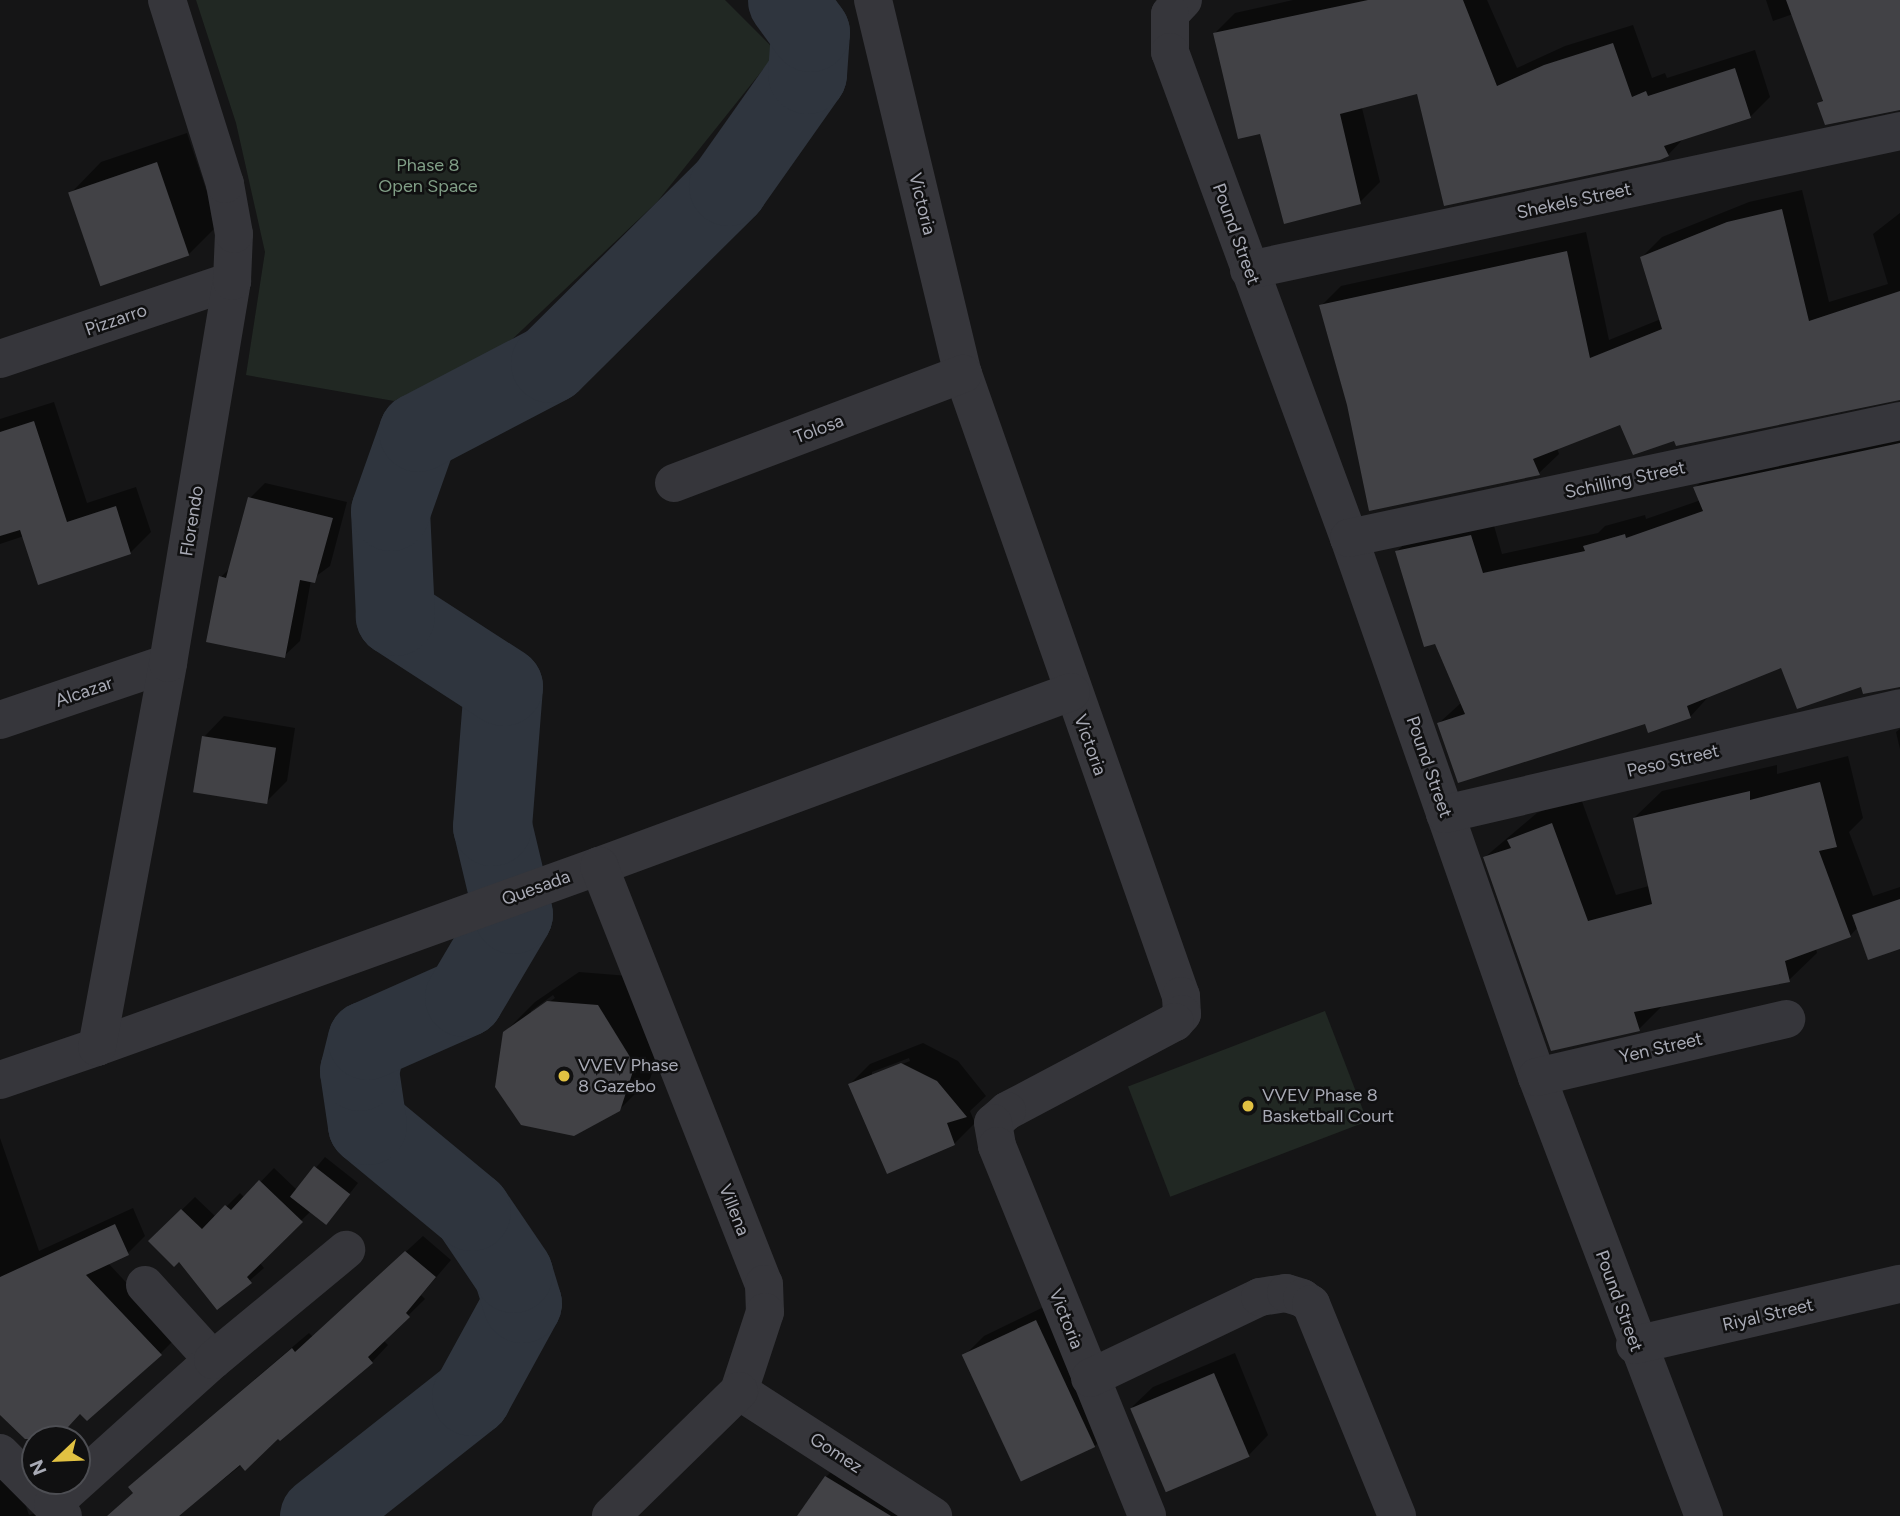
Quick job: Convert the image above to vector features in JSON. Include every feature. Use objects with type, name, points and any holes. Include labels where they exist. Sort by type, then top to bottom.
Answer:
[{"type":"street","name":"Florendo","points":[[97,1047],[168,663],[232,281],[234,234],[225,184],[167,0]]},
{"type":"street","name":"Victoria","points":[[873,0],[963,374],[1071,692],[1182,1005],[1175,1022],[1007,1111],[993,1123],[997,1146],[1147,1516]]},
{"type":"street","name":"Pound Street","points":[[1177,7],[1170,52],[1349,538],[1536,1077],[1636,1345],[1704,1516]]},
{"type":"street","name":"Shekels Street","points":[[1249,270],[1900,131]]},
{"type":"street","name":"Pizzarro","points":[[0,359],[232,281]]},
{"type":"street","name":"Tolosa","points":[[674,483],[963,374]]},
{"type":"street","name":"Schilling Street","points":[[1349,538],[1900,421]]},
{"type":"street","name":"Alcazar","points":[[0,720],[168,663]]},
{"type":"street","name":"Quesada","points":[[0,1080],[599,866],[1071,692]]},
{"type":"street","name":"Peso Street","points":[[1446,814],[1900,708]]},
{"type":"street","name":"Villena","points":[[599,866],[764,1284],[765,1312],[739,1391],[611,1516]]},
{"type":"street","name":"Yen Street","points":[[1536,1077],[1786,1019]]},
{"type":"street","points":[[0,1453],[58,1510],[213,1360],[346,1250]]},
{"type":"street","name":"Riyal Street","points":[[1636,1345],[1900,1284]]},
{"type":"street","points":[[145,1285],[213,1360]]},
{"type":"street","points":[[1090,1378],[1260,1297],[1286,1293],[1302,1298],[1311,1304],[1397,1516]]},
{"type":"street","name":"Gomez","points":[[739,1391],[933,1516]]},
{"type":"green space","name":"Phase 8 Open Space","points":[[196,0],[725,0],[777,52],[657,202],[504,347],[394,401],[246,375],[265,252],[236,123]]},
{"type":"green space","name":"VVEV Phase 8 Basketball Court","points":[[1325,1011],[1367,1121],[1170,1197],[1128,1087]]},
{"type":"building","points":[[1368,0],[1463,0],[1497,86],[1544,65],[1613,43],[1632,97],[1646,91],[1648,96],[1735,68],[1751,118],[1664,146],[1669,156],[1660,160],[1444,206],[1417,94],[1340,114],[1361,204],[1284,224],[1260,134],[1238,139],[1213,33]]},
{"type":"building","points":[[1786,0],[1900,0],[1900,110],[1825,125],[1817,103],[1823,101]]},
{"type":"building","points":[[157,162],[189,256],[100,286],[68,193]]},
{"type":"building","points":[[1782,209],[1809,321],[1900,291],[1900,400],[1676,446],[1674,441],[1633,455],[1620,425],[1533,459],[1540,475],[1369,511],[1347,405],[1319,305],[1567,251],[1590,358],[1662,329],[1640,257],[1727,222]]},
{"type":"building","points":[[34,421],[67,522],[116,506],[131,554],[38,585],[20,530],[0,536],[0,432]]},
{"type":"building","points":[[1900,443],[1900,687],[1863,694],[1861,687],[1797,709],[1781,668],[1687,706],[1691,718],[1648,733],[1645,724],[1458,783],[1437,723],[1465,714],[1435,644],[1424,647],[1395,551],[1471,535],[1483,573],[1585,551],[1583,546],[1625,534],[1626,538],[1703,511],[1693,487]]},
{"type":"building","points":[[248,497],[333,518],[315,583],[300,580],[285,658],[206,642],[219,576],[226,578]]},
{"type":"building","points":[[202,736],[276,748],[267,804],[193,792]]},
{"type":"building","points":[[1820,782],[1837,847],[1819,851],[1851,937],[1785,961],[1790,982],[1634,1012],[1640,1031],[1551,1051],[1483,857],[1511,848],[1507,840],[1552,823],[1588,921],[1652,904],[1633,818],[1750,791],[1750,800]]},
{"type":"building","points":[[1900,899],[1900,949],[1868,960],[1852,915]]},
{"type":"building","name":"VVEV Phase 8 Gazebo","points":[[547,1001],[598,1005],[635,1065],[620,1111],[574,1136],[521,1125],[495,1087],[503,1032]]},
{"type":"building","points":[[901,1063],[937,1081],[967,1117],[947,1123],[955,1145],[887,1174],[848,1084]]},
{"type":"building","points":[[314,1166],[350,1194],[326,1225],[290,1197]]},
{"type":"building","points":[[259,1180],[303,1222],[247,1277],[252,1283],[217,1310],[179,1262],[174,1267],[148,1241],[181,1209],[202,1229],[225,1205],[231,1210]]},
{"type":"building","points":[[115,1224],[129,1255],[86,1275],[162,1355],[87,1421],[80,1414],[70,1425],[21,1425],[21,1435],[0,1415],[0,1277]]},
{"type":"building","points":[[405,1251],[436,1277],[406,1313],[410,1317],[368,1357],[373,1363],[280,1441],[278,1439],[245,1471],[240,1465],[179,1516],[107,1516],[133,1493],[128,1487],[292,1348],[295,1352]]},
{"type":"building","points":[[1036,1320],[1095,1447],[1021,1482],[962,1355]]},
{"type":"building","points":[[1214,1373],[1250,1457],[1166,1492],[1130,1409]]},
{"type":"building","points":[[825,1476],[891,1516],[797,1516]]},
{"type":"waterway","points":[[319,1516],[471,1396],[522,1303],[513,1273],[471,1211],[367,1125],[359,1071],[367,1040],[464,997],[513,914],[492,826],[503,686],[395,616],[390,511],[418,432],[550,363],[728,186],[807,74],[810,32],[787,0]]},
{"type":"place","name":"VVEV Phase 8 Gazebo","points":[[564,1076]]},
{"type":"place","name":"VVEV Phase 8 Basketball Court","points":[[1248,1106]]}]
